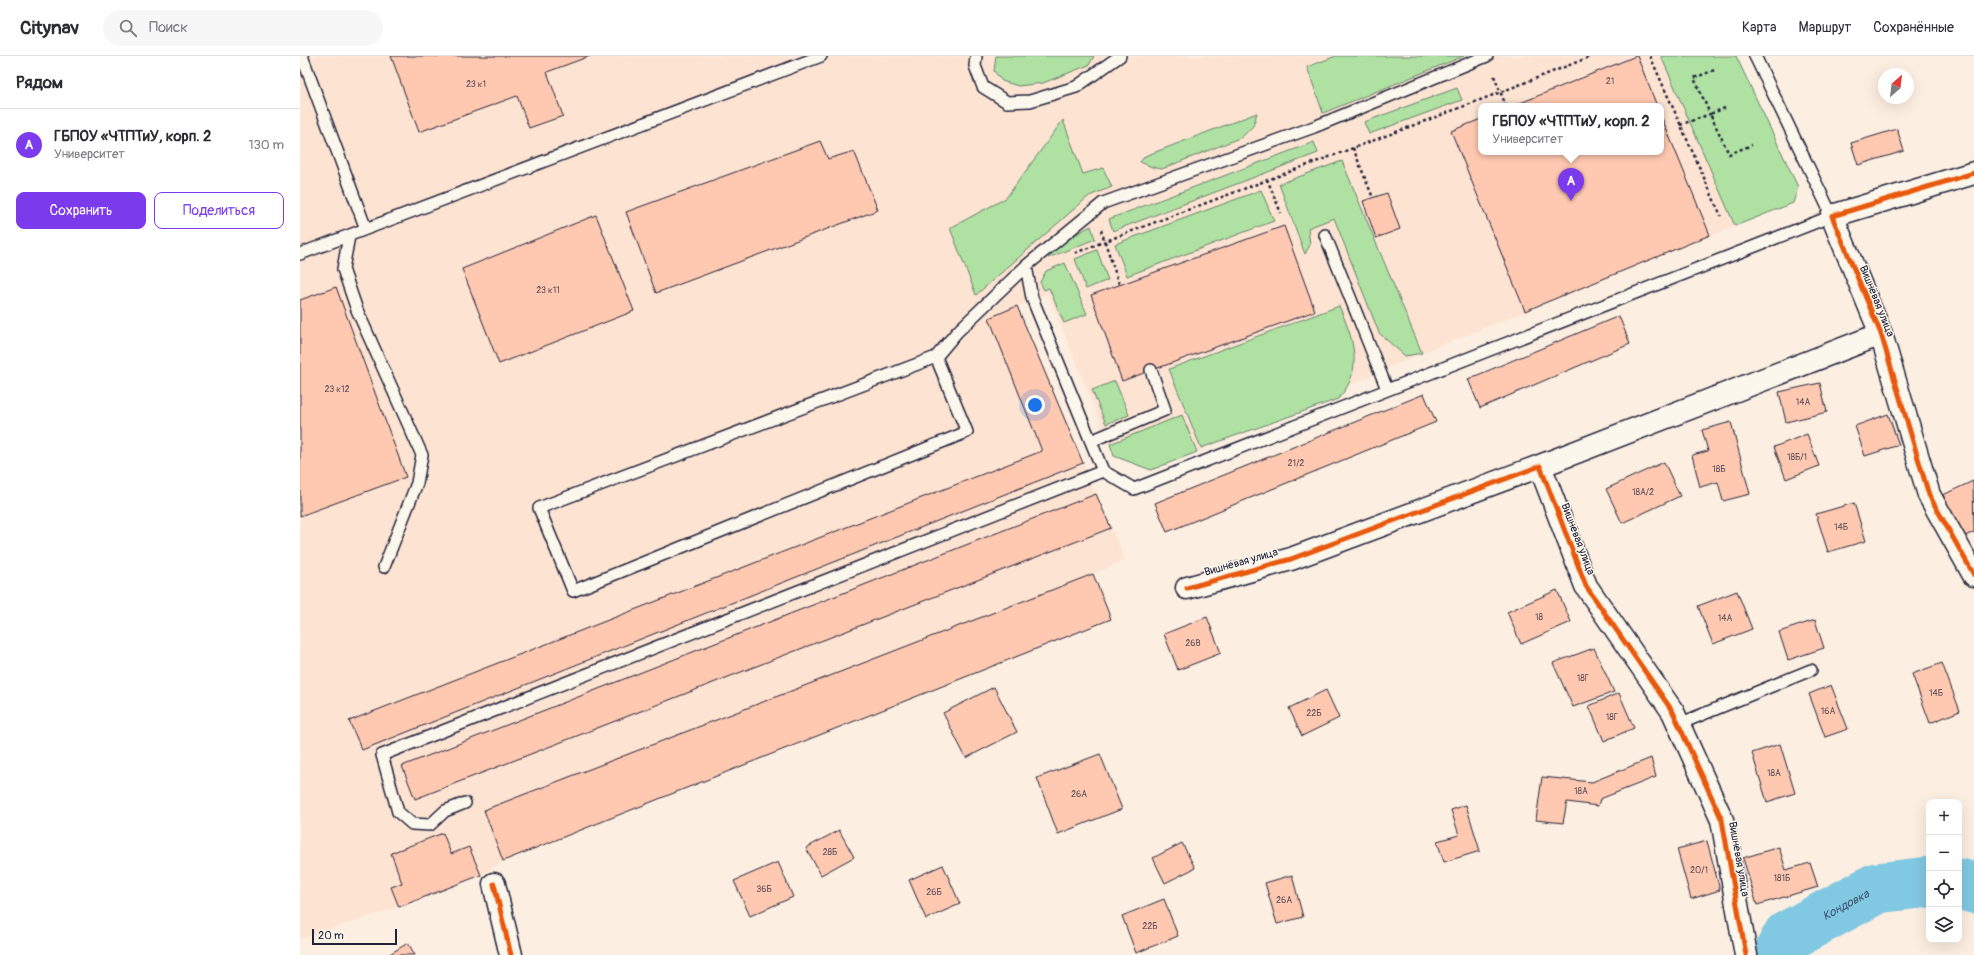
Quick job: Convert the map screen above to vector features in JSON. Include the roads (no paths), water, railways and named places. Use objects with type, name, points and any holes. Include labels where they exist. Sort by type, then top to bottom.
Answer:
[{"type":"street","points":[[1832,216],[1974,173]]},
{"type":"street","name":"Вишнёвая улица","points":[[1832,216],[1881,334],[1929,495],[1974,575]]},
{"type":"street","name":"Вишнёвая улица","points":[[1187,588],[1291,559],[1540,466],[1881,334]]},
{"type":"street","name":"Вишнёвая улица","points":[[1540,466],[1586,586],[1673,712],[1722,820],[1746,955]]},
{"type":"street","points":[[494,884],[511,955]]},
{"type":"lane","points":[[302,56],[366,229]]},
{"type":"lane","points":[[300,254],[821,56]]},
{"type":"lane","points":[[976,56],[975,66],[983,87],[1007,102],[1030,101],[1076,87],[1120,56]]},
{"type":"lane","points":[[936,357],[967,432],[573,591],[539,508],[936,357],[957,332],[1026,266],[1102,203],[1314,127],[1487,56]]},
{"type":"lane","points":[[1026,266],[1032,298],[1103,471],[1134,489],[1386,389],[1832,216],[1755,56]]},
{"type":"lane","points":[[1325,234],[1386,389]]},
{"type":"lane","points":[[349,236],[344,269],[357,310],[422,455],[417,483],[384,567]]},
{"type":"lane","points":[[1090,440],[1165,410],[1151,370]]},
{"type":"lane","points":[[465,803],[445,812],[430,825],[412,824],[398,812],[382,755],[1103,471]]},
{"type":"lane","points":[[1679,724],[1811,670]]},
{"type":"waterway","name":"Кондовка","points":[[1778,955],[1788,936],[1877,888],[1926,882]]},
{"type":"waterway","name":"Кондовка","points":[[1962,885],[1974,888]]},
{"type":"place","name":"ГБПОУ «ЧТПТиУ, корп. 2","points":[[1571,201]]}]
